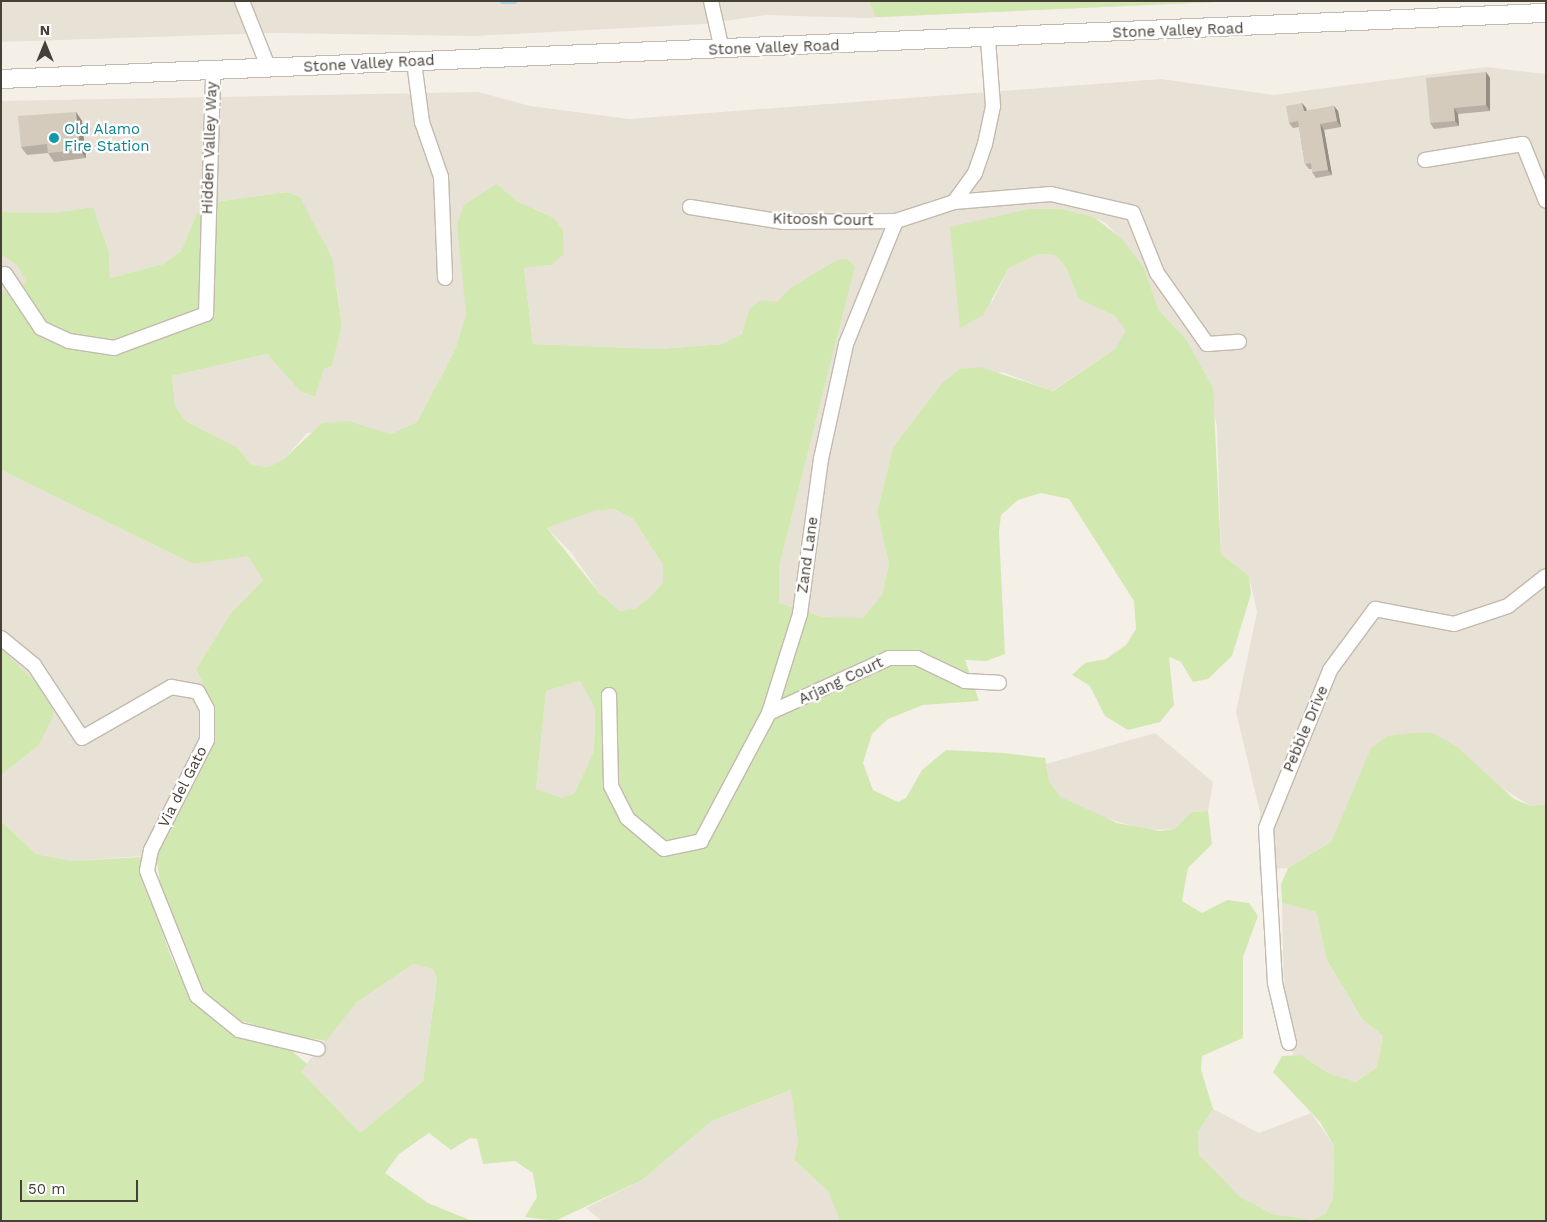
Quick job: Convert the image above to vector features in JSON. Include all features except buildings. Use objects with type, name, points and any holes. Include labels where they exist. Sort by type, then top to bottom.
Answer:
[{"type":"street","points":[[242,1],[269,69]]},
{"type":"street","points":[[711,1],[722,50]]},
{"type":"street","name":"Stone Valley Road","points":[[1,79],[213,73],[414,62],[988,39],[1511,8],[1546,13]]},
{"type":"street","points":[[954,202],[975,173],[985,144],[992,106],[988,39]]},
{"type":"street","points":[[414,62],[422,122],[440,178],[445,278]]},
{"type":"street","name":"Hidden Valley Way","points":[[5,274],[42,328],[69,341],[114,348],[206,314],[210,289],[206,206],[213,73]]},
{"type":"street","points":[[1425,160],[1522,144],[1546,201]]},
{"type":"street","points":[[954,202],[1051,194],[1133,213],[1158,273],[1207,344],[1239,342]]},
{"type":"street","name":"Kitoosh Court","points":[[690,207],[784,222],[896,221],[954,202]]},
{"type":"street","name":"Zand Lane","points":[[609,695],[611,786],[627,818],[664,849],[701,841],[769,713],[800,614],[821,460],[846,344],[896,221]]},
{"type":"street","name":"Pebble Drive","points":[[1288,1043],[1275,983],[1266,828],[1330,670],[1375,609],[1414,620],[1454,624],[1508,606],[1546,576]]},
{"type":"street","name":"Via del Gato","points":[[1,638],[34,665],[82,738],[171,687],[198,692],[207,709],[207,740],[151,850],[148,871],[197,996],[239,1030],[318,1049]]},
{"type":"street","name":"Arjang Court","points":[[769,713],[889,658],[917,658],[965,681],[999,683]]},
{"type":"shaded area","points":[[1,1],[1238,1],[864,18],[766,15],[704,24],[474,36],[275,33],[1,42]]},
{"type":"shaded area","points":[[1486,67],[1546,74],[1546,804],[1531,806],[1500,787],[1358,779],[1331,842],[1288,868],[1259,870],[1260,812],[1236,712],[1257,612],[1249,576],[1221,554],[1217,426],[1201,367],[1186,339],[1159,310],[1144,268],[1106,223],[1094,217],[1062,209],[1007,214],[991,304],[1009,268],[1038,254],[1055,255],[1066,268],[1079,299],[1115,316],[1127,331],[1115,349],[1052,391],[1002,372],[942,383],[893,447],[877,512],[889,564],[882,596],[863,618],[843,618],[823,617],[778,603],[779,567],[855,267],[848,259],[789,289],[777,303],[749,309],[742,334],[722,344],[660,349],[533,344],[524,268],[551,265],[554,218],[517,201],[497,184],[463,273],[466,314],[455,350],[417,422],[390,434],[370,429],[307,433],[284,459],[268,467],[251,465],[238,448],[186,421],[175,406],[172,376],[267,354],[300,391],[315,397],[324,369],[332,366],[342,325],[337,288],[321,238],[300,197],[287,192],[221,201],[197,213],[181,251],[163,264],[110,278],[109,252],[93,207],[52,213],[1,212],[1,101],[478,92],[530,106],[629,119],[1161,79],[1273,95]]},
{"type":"shaded area","points":[[1,254],[18,266],[28,284],[1,292]]},
{"type":"shaded area","points":[[1,470],[193,564],[248,555],[263,580],[231,613],[196,669],[212,702],[215,733],[212,749],[156,855],[73,861],[36,854],[1,821],[1,775],[38,746],[52,708],[35,681],[1,649]]},
{"type":"shaded area","points":[[614,509],[633,519],[663,565],[663,582],[653,594],[636,608],[620,611],[600,594],[571,552],[547,528],[593,511]]},
{"type":"shaded area","points":[[580,681],[595,707],[594,751],[574,794],[562,799],[536,789],[546,691]]},
{"type":"shaded area","points":[[1155,733],[1213,782],[1208,811],[1191,812],[1175,829],[1146,830],[1092,814],[1061,797],[1049,781],[1046,764]]},
{"type":"shaded area","points":[[1282,903],[1316,912],[1327,960],[1362,1019],[1383,1036],[1377,1067],[1354,1082],[1328,1073],[1301,1055],[1293,1055],[1284,999]]},
{"type":"shaded area","points":[[413,964],[433,969],[437,977],[423,1081],[360,1133],[300,1072],[357,1002]]},
{"type":"shaded area","points":[[792,1090],[798,1143],[794,1160],[828,1191],[840,1221],[602,1221],[586,1208],[642,1180],[712,1121]]},
{"type":"shaded area","points":[[1213,1109],[1259,1133],[1311,1113],[1334,1146],[1333,1198],[1325,1214],[1312,1220],[1273,1214],[1240,1197],[1216,1176],[1199,1155],[1198,1132]]},
{"type":"green space","points":[[869,1],[1238,1],[876,17]]},
{"type":"green space","points":[[497,184],[517,201],[554,218],[563,231],[564,254],[551,265],[524,268],[533,344],[660,349],[722,344],[742,334],[749,309],[761,300],[777,302],[789,289],[837,260],[848,259],[855,267],[779,567],[779,603],[823,617],[863,618],[882,595],[889,564],[877,512],[893,447],[942,383],[960,369],[980,367],[1053,391],[1115,349],[1126,331],[1115,316],[1079,299],[1066,268],[1055,255],[1038,254],[1009,268],[983,315],[960,328],[950,227],[1029,209],[1062,209],[1094,217],[1123,240],[1144,268],[1159,310],[1186,339],[1213,388],[1221,554],[1249,576],[1251,594],[1232,656],[1208,679],[1193,682],[1181,662],[1169,657],[1174,705],[1160,722],[1128,730],[1105,716],[1090,686],[1072,675],[1085,663],[1106,659],[1126,645],[1136,629],[1134,601],[1069,499],[1041,493],[1018,500],[1001,515],[999,532],[1005,654],[986,661],[965,660],[979,701],[923,705],[888,719],[872,734],[863,763],[873,790],[898,802],[906,798],[922,770],[946,750],[1004,753],[1045,758],[1049,781],[1061,797],[1117,823],[1159,831],[1175,829],[1191,812],[1208,811],[1212,844],[1188,868],[1182,901],[1202,913],[1227,900],[1249,903],[1258,916],[1243,957],[1243,1038],[1202,1056],[1201,1070],[1213,1109],[1198,1132],[1199,1155],[1240,1197],[1273,1214],[1312,1220],[1325,1214],[1333,1198],[1334,1146],[1320,1122],[1273,1072],[1282,1056],[1301,1055],[1328,1073],[1355,1082],[1377,1067],[1383,1036],[1362,1019],[1327,960],[1316,912],[1282,903],[1281,884],[1288,868],[1331,842],[1371,748],[1387,736],[1412,733],[1432,733],[1456,746],[1514,799],[1531,806],[1546,804],[1546,1221],[840,1221],[828,1191],[794,1160],[798,1142],[791,1090],[712,1121],[642,1180],[555,1221],[525,1217],[537,1197],[533,1173],[515,1161],[483,1164],[477,1139],[470,1138],[451,1150],[429,1133],[399,1154],[385,1173],[428,1203],[472,1221],[1,1221],[1,821],[36,854],[73,861],[141,857],[142,876],[172,959],[194,1001],[224,1029],[291,1050],[307,1064],[301,1072],[360,1133],[423,1081],[437,978],[433,969],[413,964],[357,1002],[326,1041],[284,1034],[232,1018],[202,992],[161,889],[156,855],[212,749],[215,733],[212,702],[196,669],[231,613],[263,580],[248,556],[193,564],[1,470],[1,292],[27,283],[18,266],[1,254],[1,212],[52,213],[93,207],[109,252],[110,278],[163,264],[181,251],[197,213],[221,201],[287,192],[300,197],[332,258],[342,325],[332,366],[324,369],[315,397],[300,391],[267,354],[172,376],[175,406],[186,421],[238,448],[251,465],[268,467],[284,459],[322,423],[348,421],[390,434],[417,422],[455,350],[466,314],[457,224],[464,205]],"holes":[[[614,509],[633,519],[663,565],[663,582],[653,594],[636,608],[620,611],[600,594],[547,528],[594,511]],[[580,681],[595,708],[594,751],[574,794],[562,798],[536,789],[546,691]]]},
{"type":"green space","points":[[1,649],[35,681],[52,708],[53,717],[38,746],[1,775]]},
{"type":"waterway","points":[[502,1],[514,1]]},
{"type":"place","name":"Old Alamo Fire Station","points":[[54,138]]}]
